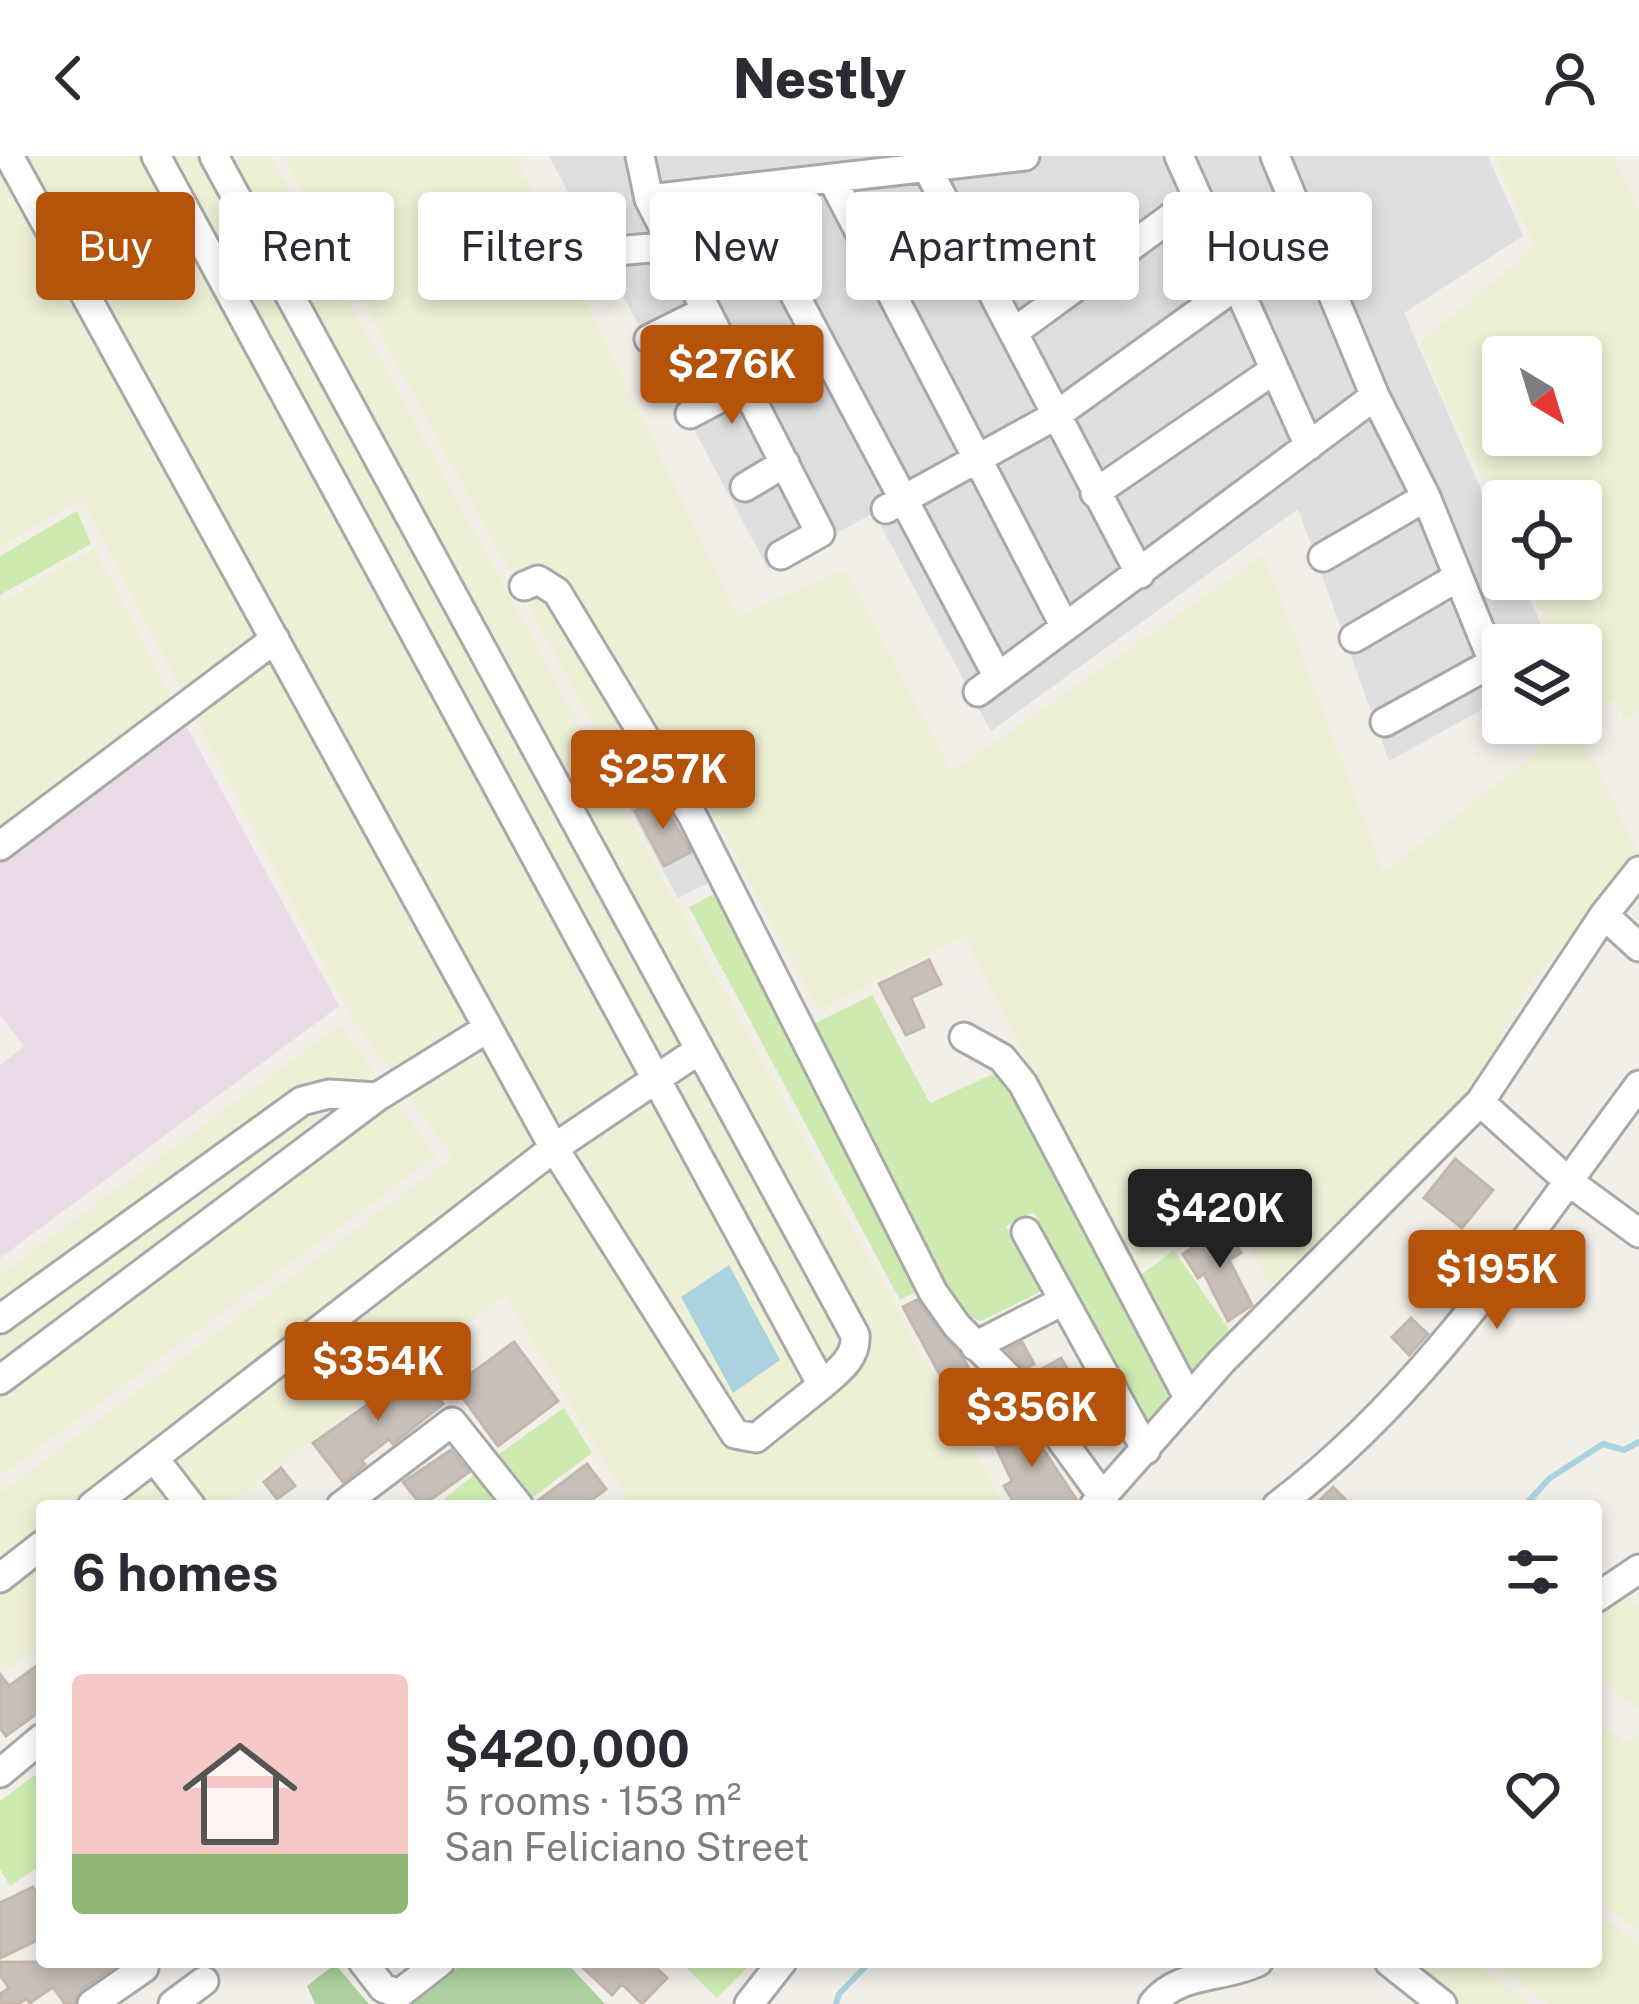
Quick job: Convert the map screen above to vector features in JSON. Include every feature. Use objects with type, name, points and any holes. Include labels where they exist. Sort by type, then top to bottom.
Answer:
[{"type":"street","points":[[9,156],[554,1148],[735,1434],[756,1438],[846,1364],[856,1346],[855,1335],[214,156]]},
{"type":"street","points":[[156,156],[822,1385]]},
{"type":"street","points":[[640,156],[649,199],[1025,156]]},
{"type":"street","points":[[1179,156],[1193,192]]},
{"type":"street","points":[[1275,156],[1375,396],[1426,497],[1482,626]]},
{"type":"street","points":[[926,166],[1140,574]]},
{"type":"street","points":[[833,181],[1065,627]]},
{"type":"street","points":[[739,190],[988,685],[1375,396]]},
{"type":"street","points":[[1014,332],[1163,223]]},
{"type":"street","points":[[701,300],[820,533],[781,556]]},
{"type":"street","points":[[895,504],[1055,416],[1216,300]]},
{"type":"street","points":[[1244,300],[1309,446]]},
{"type":"street","points":[[650,339],[706,311]]},
{"type":"street","points":[[1095,493],[1274,370]]},
{"type":"street","points":[[690,415],[745,385]]},
{"type":"street","points":[[746,487],[785,463]]},
{"type":"street","points":[[1323,557],[1426,497]]},
{"type":"street","points":[[1354,638],[1458,577]]},
{"type":"street","points":[[524,586],[538,580],[556,592],[693,817],[933,1292],[975,1346],[1036,1406],[1097,1500]]},
{"type":"street","points":[[0,846],[275,639]]},
{"type":"street","points":[[1384,722],[1482,668]]},
{"type":"street","points":[[1100,1500],[1189,1399],[1480,1102],[1604,915],[1639,872]]},
{"type":"street","points":[[1604,915],[1639,947]]},
{"type":"street","points":[[0,1380],[377,1096],[488,1028]]},
{"type":"street","points":[[964,1037],[1014,1070],[1189,1399]]},
{"type":"street","points":[[100,1500],[554,1148],[699,1050]]},
{"type":"street","points":[[1297,1500],[1395,1400],[1484,1299],[1639,1085]]},
{"type":"street","points":[[0,1319],[302,1101],[329,1094],[377,1096]]},
{"type":"street","points":[[1480,1102],[1568,1181],[1639,1233]]},
{"type":"street","points":[[1026,1232],[1146,1450]]},
{"type":"street","points":[[975,1346],[1063,1301]]},
{"type":"street","points":[[348,1500],[452,1422],[513,1500]]},
{"type":"street","points":[[154,1458],[186,1500]]},
{"type":"street","points":[[0,1578],[36,1550]]},
{"type":"street","points":[[1602,1594],[1637,1572]]},
{"type":"street","points":[[0,1773],[36,1743]]},
{"type":"street","points":[[92,2004],[144,1968]]},
{"type":"street","points":[[368,1968],[383,1988],[399,1994],[432,1968]]},
{"type":"street","points":[[748,2004],[777,1968]]},
{"type":"street","points":[[1153,2004],[1164,1990],[1198,1977],[1245,1968]]},
{"type":"street","points":[[1397,1968],[1442,2004]]},
{"type":"street","points":[[173,2004],[204,1982]]},
{"type":"shaded area","points":[[549,156],[1488,156],[1523,236],[1404,313],[1482,491],[1482,600],[1530,600],[1541,624],[1482,624],[1482,710],[1389,761],[1298,509],[991,731],[874,513],[768,569],[625,300],[626,192],[568,192]]},
{"type":"shaded area","points":[[187,727],[339,1006],[0,1258],[0,1065],[24,1046],[0,1015],[0,863]]},
{"type":"shaded area","points":[[666,735],[736,869],[678,898],[607,767]]},
{"type":"green space","points":[[0,156],[270,156],[290,192],[219,192],[219,300],[348,300],[1001,1500],[627,1500],[505,1295],[234,1500],[36,1500],[36,1650],[8,1671],[0,1661],[0,1494],[453,1157],[353,1020],[82,499],[0,547]]},
{"type":"green space","points":[[284,156],[515,156],[532,192],[418,192],[418,300],[585,300],[738,616],[845,570],[952,772],[1264,555],[1384,872],[1548,744],[1585,744],[1639,854],[1529,986],[1464,1107],[1270,1288],[1229,1204],[1134,1273],[964,936],[818,1010],[668,729],[612,759],[362,300],[394,300],[394,192],[304,192]]},
{"type":"green space","points":[[1494,156],[1613,156],[1639,210],[1639,711],[1623,720],[1614,700],[1602,706],[1602,624],[1546,624],[1536,600],[1602,600],[1602,480],[1482,481],[1420,343],[1535,247]]},
{"type":"green space","points":[[77,511],[91,544],[0,595],[0,556]]},
{"type":"green space","points":[[94,548],[182,719],[0,854],[0,603]]},
{"type":"green space","points":[[718,892],[924,1287],[900,1300],[689,907]]},
{"type":"green space","points":[[872,995],[930,1103],[1002,1070],[1174,1405],[1150,1435],[1034,1212],[1006,1226],[1040,1292],[981,1321],[966,1316],[948,1295],[811,1025]]},
{"type":"green space","points":[[340,1025],[436,1156],[0,1476],[0,1275]]},
{"type":"green space","points":[[1174,1250],[1232,1334],[1194,1383],[1137,1278]]},
{"type":"green space","points":[[564,1408],[592,1453],[529,1500],[496,1456]]},
{"type":"green space","points":[[478,1472],[499,1500],[443,1500]]},
{"type":"green space","points":[[1624,1594],[1639,1607],[1639,1710],[1602,1680],[1602,1610]]},
{"type":"green space","points":[[1602,1727],[1630,1743],[1639,1732],[1639,1932],[1602,1904]]},
{"type":"green space","points":[[36,1774],[36,1868],[10,1886],[0,1869],[0,1801]]},
{"type":"green space","points":[[1602,1915],[1639,1944],[1639,2004],[1547,2004],[1497,1968],[1602,1968]]},
{"type":"green space","points":[[330,1968],[338,1968],[369,2004],[315,2004],[307,1986]]},
{"type":"green space","points":[[457,1968],[572,1968],[605,2004],[411,2004]]},
{"type":"green space","points":[[686,1968],[747,1968],[717,1998]]},
{"type":"green space","points":[[1410,1968],[1480,1968],[1531,2004],[1442,2004],[1405,1975]]},
{"type":"water","points":[[729,1265],[780,1360],[733,1393],[681,1297]]},
{"type":"building","points":[[660,798],[691,852],[664,866],[635,811]]},
{"type":"building","points":[[929,960],[941,984],[911,998],[924,1027],[906,1035],[879,984]]},
{"type":"building","points":[[1455,1159],[1493,1190],[1462,1228],[1424,1198]]},
{"type":"building","points":[[1227,1226],[1241,1253],[1229,1260],[1252,1305],[1228,1321],[1204,1274],[1198,1278],[1183,1254]]},
{"type":"building","points":[[917,1300],[965,1361],[982,1393],[993,1387],[1007,1402],[967,1425],[903,1307]]},
{"type":"building","points":[[1411,1318],[1428,1334],[1409,1355],[1392,1337]]},
{"type":"building","points":[[514,1342],[558,1401],[498,1446],[454,1386]]},
{"type":"building","points":[[1022,1342],[1034,1364],[1025,1369],[1007,1350]]},
{"type":"building","points":[[1061,1358],[1081,1393],[1059,1405],[1040,1370]]},
{"type":"building","points":[[418,1369],[443,1404],[393,1444],[389,1439],[362,1460],[365,1465],[343,1482],[313,1443]]},
{"type":"building","points":[[1020,1414],[1076,1499],[1012,1500],[1004,1486],[1012,1481],[996,1447],[1015,1438],[1007,1420]]},
{"type":"building","points":[[451,1450],[469,1472],[430,1500],[417,1500],[403,1482]]},
{"type":"building","points":[[587,1464],[606,1489],[592,1500],[539,1500]]},
{"type":"building","points":[[281,1468],[295,1486],[277,1499],[264,1482]]},
{"type":"building","points":[[1333,1487],[1346,1500],[1320,1500]]},
{"type":"building","points":[[36,1666],[36,1714],[6,1736],[0,1728],[0,1674],[9,1686]]},
{"type":"building","points":[[33,1887],[36,1893],[36,1941],[0,1958],[0,1903]]},
{"type":"building","points":[[0,1962],[36,1962],[36,1968],[112,1968],[82,1989],[74,2004],[65,2004],[53,1987],[30,2003],[26,1999],[0,2004],[0,1994],[9,1988],[0,1975]]},
{"type":"building","points":[[583,1968],[656,1968],[667,1978],[642,2004],[622,1984],[612,1995]]},
{"type":"waterway","points":[[1530,1500],[1550,1478],[1603,1444],[1624,1450],[1639,1442]]},
{"type":"waterway","points":[[836,2004],[839,1994],[864,1968]]}]
